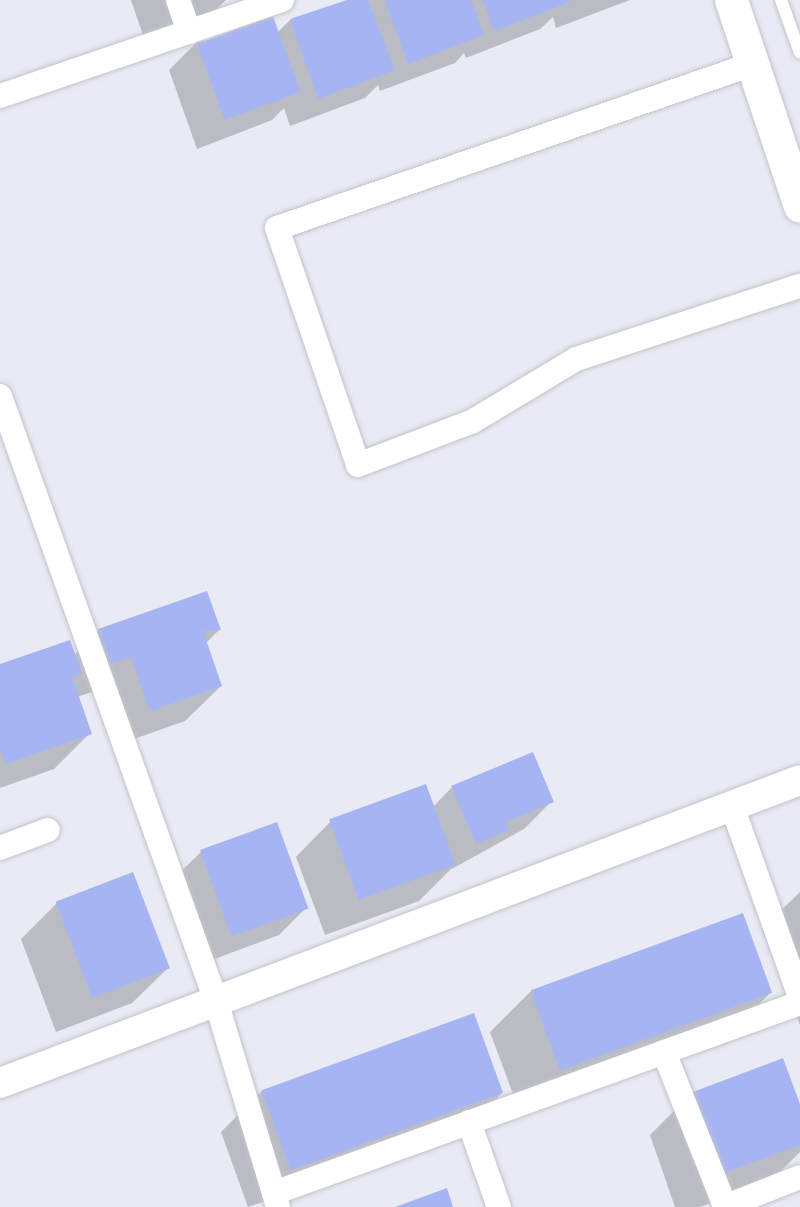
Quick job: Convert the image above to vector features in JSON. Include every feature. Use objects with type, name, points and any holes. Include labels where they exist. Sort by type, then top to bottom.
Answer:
[{"type":"main road","points":[[731,0],[800,206]]},
{"type":"street","points":[[178,0],[189,32]]},
{"type":"street","points":[[0,96],[282,0]]},
{"type":"street","points":[[753,64],[277,228],[358,465],[473,421],[576,359],[800,286]]},
{"type":"street","points":[[0,396],[214,998],[276,1200],[469,1122],[800,1003]]},
{"type":"street","points":[[0,1083],[214,998],[798,780]]},
{"type":"street","points":[[732,806],[800,997]]},
{"type":"street","points":[[0,848],[48,830]]},
{"type":"street","points":[[664,1052],[725,1207],[800,1177]]},
{"type":"street","points":[[469,1122],[499,1207]]},
{"type":"lane","points":[[781,0],[800,53]]},
{"type":"building","points":[[347,0],[368,0],[395,70],[318,99],[290,19]]},
{"type":"building","points":[[385,0],[471,0],[484,35],[408,64]]},
{"type":"building","points":[[483,0],[569,0],[570,2],[494,31]]},
{"type":"building","points":[[273,16],[301,92],[225,120],[197,44]]},
{"type":"building","points":[[207,591],[221,630],[203,631],[222,686],[150,711],[131,657],[110,664],[98,629]]},
{"type":"building","points":[[70,640],[82,673],[72,677],[92,734],[6,764],[0,748],[0,664]]},
{"type":"building","points":[[533,752],[554,802],[506,822],[509,830],[476,844],[451,786]]},
{"type":"building","points":[[426,784],[455,865],[359,900],[329,819]]},
{"type":"building","points":[[277,822],[308,908],[231,936],[200,850]]},
{"type":"building","points":[[133,872],[170,968],[92,998],[56,902]]},
{"type":"building","points":[[743,913],[772,993],[560,1070],[531,990]]},
{"type":"building","points":[[474,1013],[503,1093],[291,1170],[262,1090]]},
{"type":"building","points":[[783,1058],[800,1104],[800,1145],[719,1175],[690,1093]]},
{"type":"building","points":[[447,1188],[453,1207],[395,1207]]}]
